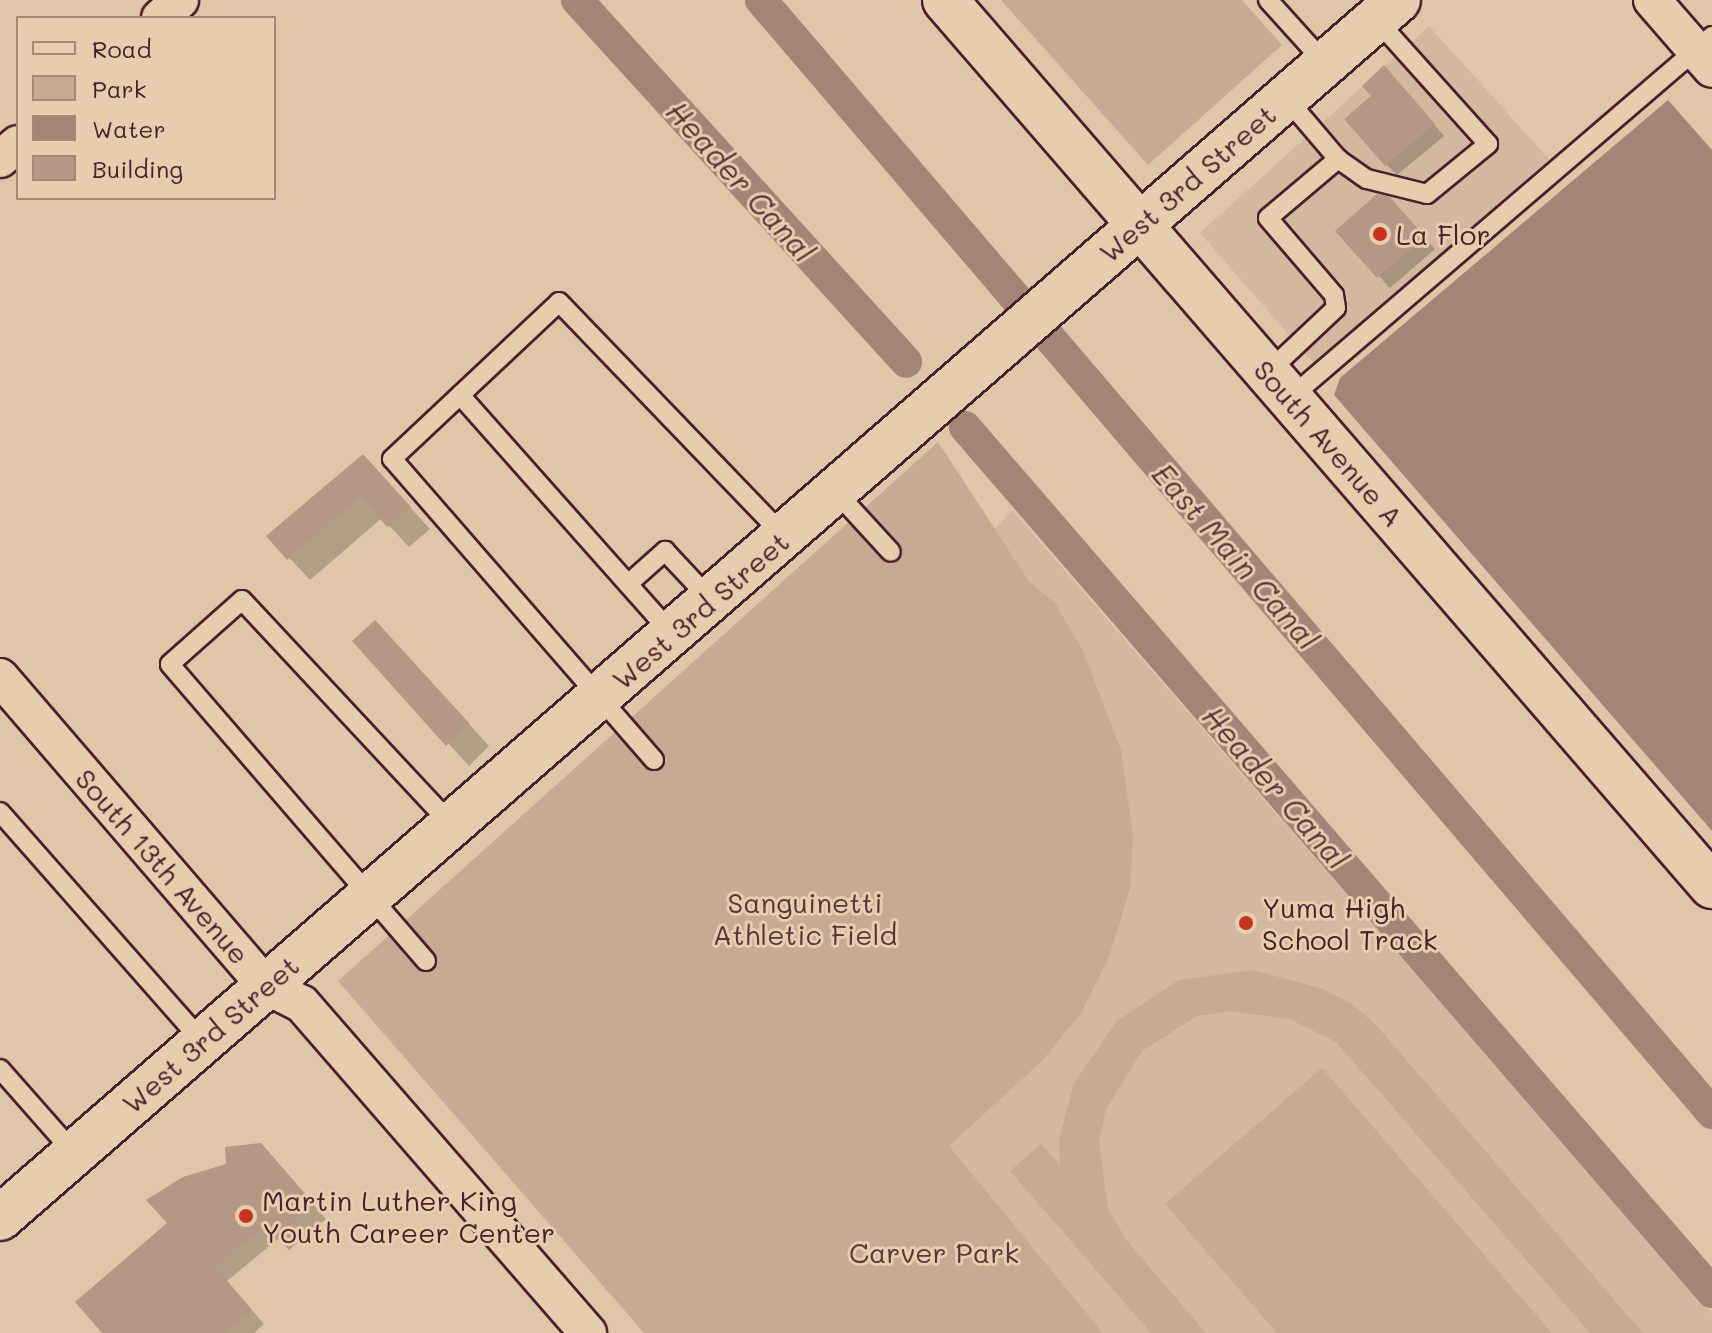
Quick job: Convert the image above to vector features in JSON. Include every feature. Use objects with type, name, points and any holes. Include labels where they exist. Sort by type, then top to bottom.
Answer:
[{"type":"street","points":[[162,16],[180,0]]},
{"type":"street","name":"South Avenue A","points":[[945,0],[1712,886]]},
{"type":"street","points":[[1652,0],[1707,52]]},
{"type":"street","name":"West 3rd Street","points":[[0,1218],[785,537],[1387,9]]},
{"type":"street","points":[[0,159],[16,146]]},
{"type":"street","name":"South 13th Avenue","points":[[0,677],[266,986],[302,1004],[588,1333]]},
{"type":"lane","points":[[1268,0],[1325,64]]},
{"type":"lane","points":[[1286,98],[1338,159],[1367,179],[1427,194],[1488,144],[1387,9]]},
{"type":"lane","points":[[1279,385],[1707,52]]},
{"type":"lane","points":[[1279,385],[1336,308],[1334,295],[1268,218],[1338,159]]},
{"type":"lane","points":[[654,760],[392,459],[559,302],[785,537]]},
{"type":"lane","points":[[460,395],[672,634]]},
{"type":"lane","points":[[836,492],[891,552]]},
{"type":"lane","points":[[628,584],[665,551],[711,600]]},
{"type":"lane","points":[[426,961],[170,664],[242,600],[452,825]]},
{"type":"lane","points":[[0,812],[202,1041]]},
{"type":"lane","points":[[0,1069],[74,1153]]},
{"type":"shaded area","points":[[1429,26],[1549,159],[1316,366],[1200,233]]},
{"type":"shaded area","name":"Yuma High School Track","points":[[1012,510],[1712,1314],[1712,1333],[1103,1333],[948,1146],[1042,1061],[1055,603],[1029,581],[995,529]]},
{"type":"green space","points":[[1001,0],[1242,0],[1282,45],[1148,165]]},
{"type":"green space","name":"Sanguinetti Athletic Field","points":[[938,442],[1029,581],[1055,603],[1083,651],[1121,750],[1133,836],[1130,889],[1109,957],[1081,1013],[1042,1061],[949,1146],[1103,1333],[644,1333],[338,981]]},
{"type":"green space","points":[[1254,970],[1323,989],[1351,1003],[1376,1025],[1643,1333],[1590,1333],[1336,1042],[1289,1019],[1231,1011],[1197,1016],[1142,1051],[1106,1109],[1099,1142],[1108,1209],[1127,1241],[1206,1333],[1151,1333],[1010,1171],[1041,1144],[1060,1165],[1059,1140],[1074,1083],[1117,1021],[1179,980]]},
{"type":"green space","points":[[1322,1068],[1552,1333],[1277,1333],[1165,1204]]},
{"type":"water","points":[[1668,100],[1712,150],[1712,831],[1334,395],[1340,378]]},
{"type":"building","points":[[1384,65],[1435,124],[1385,166],[1344,119],[1371,96],[1362,86]]},
{"type":"building","name":"La Flor","points":[[1377,194],[1390,197],[1425,237],[1377,278],[1335,231]]},
{"type":"building","points":[[363,454],[411,507],[387,527],[361,496],[287,560],[266,536]]},
{"type":"building","points":[[375,620],[469,723],[446,746],[352,641]]},
{"type":"building","points":[[261,1143],[314,1204],[275,1238],[264,1226],[215,1267],[252,1310],[225,1333],[102,1333],[75,1302],[167,1223],[146,1200],[183,1177],[226,1164],[225,1147]]},
{"type":"waterway","name":"Header Canal","points":[[577,0],[906,362]]},
{"type":"waterway","name":"East Main Canal","points":[[761,0],[1712,1113]]},
{"type":"waterway","name":"Header Canal","points":[[965,427],[1712,1292]]},
{"type":"place","name":"La Flor","points":[[1380,234]]},
{"type":"place","name":"Yuma High School Track","points":[[1246,923]]},
{"type":"place","name":"Martin Luther King Youth Career Center","points":[[246,1216]]},
{"type":"park label","name":"Carver Park","points":[[934,1252]]}]
